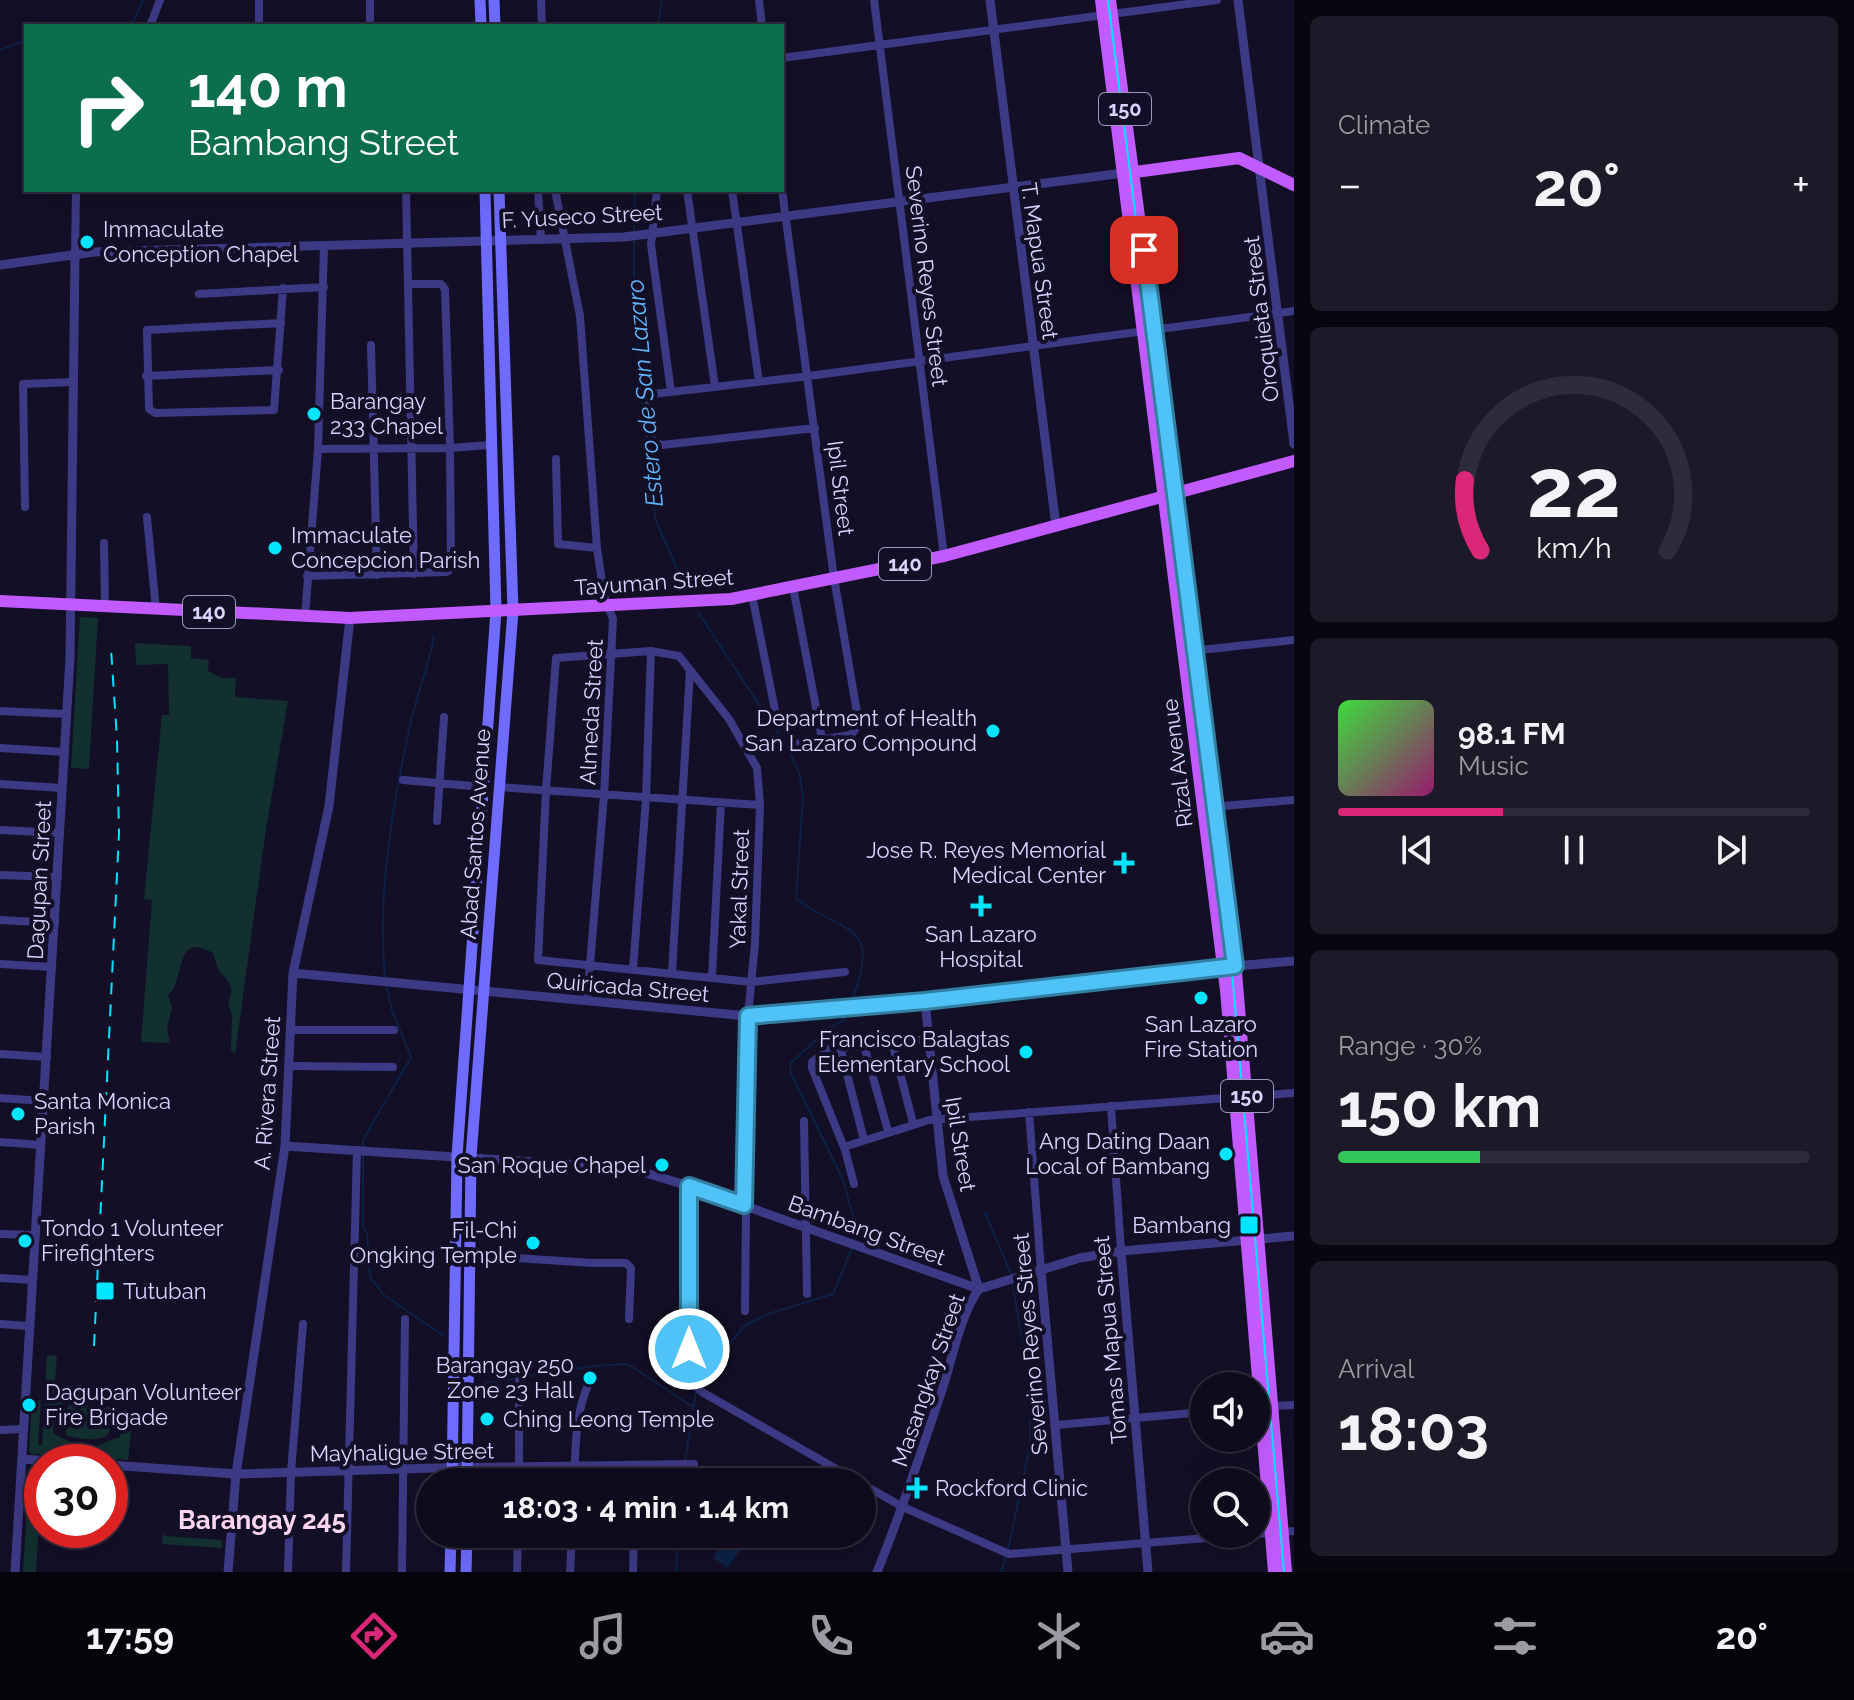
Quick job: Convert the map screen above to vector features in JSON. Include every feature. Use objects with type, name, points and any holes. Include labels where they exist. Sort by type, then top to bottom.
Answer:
[{"type":"main road","points":[[480,0],[481,24]]},
{"type":"main road","points":[[494,0],[495,24]]},
{"type":"main road","name":"Rizal Avenue","points":[[1101,0],[1108,9],[1232,990],[1253,1240],[1260,1372]]},
{"type":"main road","name":"F. Yuseco Street","points":[[1129,173],[1239,158],[1259,161]]},
{"type":"main road","points":[[1259,161],[1294,185]]},
{"type":"main road","name":"Abad Santos Avenue","points":[[452,1467],[457,1156],[496,611],[485,192]]},
{"type":"main road","name":"Abad Santos Avenue","points":[[467,1467],[471,1157],[513,611],[499,192]]},
{"type":"main road","name":"Tayuman Street","points":[[0,601],[350,618],[710,601],[944,556],[1294,461]]},
{"type":"main road","name":"Rizal Avenue","points":[[1269,1452],[1286,1572]]},
{"type":"main road","name":"Rizal Avenue","points":[[1274,1572],[1282,1532]]},
{"type":"main road","points":[[450,1572],[451,1548]]},
{"type":"main road","points":[[466,1572],[467,1548]]},
{"type":"street","points":[[151,24],[160,0]]},
{"type":"street","points":[[259,0],[259,24]]},
{"type":"street","points":[[370,0],[370,24]]},
{"type":"street","points":[[541,0],[542,24]]},
{"type":"street","points":[[759,0],[762,24]]},
{"type":"street","name":"Severino Reyes Street","points":[[874,0],[944,556]]},
{"type":"street","name":"T. Mapua Street","points":[[990,0],[1056,526]]},
{"type":"street","points":[[784,58],[994,29],[1108,9],[1217,0]]},
{"type":"street","name":"Oroquieta Street","points":[[1238,0],[1294,444]]},
{"type":"street","name":"F. Yuseco Street","points":[[0,265],[75,255],[624,237],[1129,173]]},
{"type":"street","name":"Dagupan Street","points":[[15,1572],[72,605],[76,192]]},
{"type":"street","points":[[406,192],[414,574]]},
{"type":"street","points":[[538,192],[541,240]]},
{"type":"street","name":"Almeda Street","points":[[555,192],[580,316],[597,548],[604,596],[613,619],[604,795],[587,1001]]},
{"type":"street","points":[[657,192],[647,234],[671,392]]},
{"type":"street","points":[[687,192],[715,387]]},
{"type":"street","points":[[732,192],[759,382]]},
{"type":"street","name":"Ipil Street","points":[[782,192],[834,578],[859,724],[851,735],[799,743]]},
{"type":"street","points":[[305,617],[318,449],[324,246]]},
{"type":"street","points":[[307,576],[450,571],[450,448],[444,286],[408,284]]},
{"type":"street","points":[[199,294],[324,287]]},
{"type":"street","points":[[281,323],[147,330],[146,376],[151,412],[274,410],[279,370],[283,288]]},
{"type":"street","points":[[815,428],[662,445],[651,437],[648,402],[653,394],[921,362],[1294,311]]},
{"type":"street","points":[[371,345],[377,575]]},
{"type":"street","points":[[146,376],[279,370]]},
{"type":"street","points":[[25,507],[23,384],[74,382]]},
{"type":"street","points":[[318,449],[490,445]]},
{"type":"street","points":[[556,459],[558,544],[597,548]]},
{"type":"street","points":[[147,517],[156,610]]},
{"type":"street","points":[[104,543],[105,607]]},
{"type":"street","points":[[793,587],[822,739]]},
{"type":"street","points":[[752,595],[778,725]]},
{"type":"street","name":"A. Rivera Street","points":[[228,1572],[236,1474],[285,1146],[293,973],[329,806],[350,618]]},
{"type":"street","points":[[1189,651],[1294,640]]},
{"type":"street","points":[[633,970],[646,798],[651,651]]},
{"type":"street","name":"Yakal Street","points":[[546,790],[556,658],[651,651],[679,656],[729,719],[755,761],[760,805],[755,943],[748,1016],[745,1311]]},
{"type":"street","points":[[672,973],[690,670]]},
{"type":"street","points":[[0,711],[66,714]]},
{"type":"street","points":[[437,821],[437,784],[444,717]]},
{"type":"street","points":[[0,748],[64,752]]},
{"type":"street","points":[[403,780],[483,787]]},
{"type":"street","points":[[0,784],[62,788]]},
{"type":"street","points":[[498,787],[760,805]]},
{"type":"street","points":[[546,790],[538,960],[751,982],[845,972]]},
{"type":"street","points":[[1208,807],[1294,800]]},
{"type":"street","points":[[712,977],[721,803]]},
{"type":"street","points":[[0,830],[60,833]]},
{"type":"street","points":[[0,875],[58,877]]},
{"type":"street","points":[[0,920],[55,923]]},
{"type":"street","name":"Quiricada Street","points":[[293,973],[748,1016],[925,1001],[1294,961]]},
{"type":"street","points":[[0,964],[52,967]]},
{"type":"street","name":"Ipil Street","points":[[925,1001],[943,1176],[979,1289]]},
{"type":"street","points":[[290,1030],[394,1030]]},
{"type":"street","points":[[854,1184],[844,1147],[812,1068],[815,1058],[824,1051],[840,1047],[928,1039]]},
{"type":"street","points":[[892,1042],[913,1123]]},
{"type":"street","points":[[864,1045],[888,1131]]},
{"type":"street","points":[[840,1047],[864,1140]]},
{"type":"street","points":[[0,1054],[47,1057]]},
{"type":"street","points":[[289,1066],[393,1067]]},
{"type":"street","points":[[844,1147],[913,1123],[937,1120],[1294,1093]]},
{"type":"street","points":[[0,1098],[44,1101]]},
{"type":"street","name":"Tomas Mapua Street","points":[[1111,1106],[1148,1572]]},
{"type":"street","name":"Severino Reyes Street","points":[[1029,1112],[1068,1572]]},
{"type":"street","points":[[804,1121],[807,1294]]},
{"type":"street","points":[[0,1142],[41,1145]]},
{"type":"street","name":"Bambang Street","points":[[285,1146],[629,1168],[744,1205],[979,1289]]},
{"type":"street","points":[[346,1572],[347,1470],[362,1150]]},
{"type":"street","points":[[689,1186],[691,1382],[702,1392],[834,1468]]},
{"type":"street","points":[[0,1234],[35,1235]]},
{"type":"street","points":[[979,1289],[1080,1258],[1121,1251],[1294,1236]]},
{"type":"street","points":[[470,1255],[626,1263],[631,1268],[629,1319]]},
{"type":"street","points":[[0,1278],[32,1280]]},
{"type":"street","name":"Masangkay Street","points":[[877,1572],[903,1507],[961,1330],[979,1289]]},
{"type":"street","points":[[402,1572],[405,1319]]},
{"type":"street","points":[[0,1324],[29,1326]]},
{"type":"street","points":[[288,1572],[291,1472],[303,1324]]},
{"type":"street","points":[[519,1381],[519,1467]]},
{"type":"street","points":[[575,1468],[579,1405],[589,1383]]},
{"type":"street","points":[[1270,1406],[1294,1405]]},
{"type":"street","points":[[1056,1425],[1190,1413]]},
{"type":"street","points":[[0,1430],[22,1429]]},
{"type":"street","name":"Mayhaligue Street","points":[[128,1466],[236,1474],[692,1464]]},
{"type":"street","points":[[876,1492],[1009,1554],[1282,1532]]},
{"type":"street","points":[[517,1572],[518,1548]]},
{"type":"street","points":[[570,1572],[571,1548]]},
{"type":"street","points":[[633,1572],[634,1548]]},
{"type":"green space","points":[[80,617],[98,618],[89,769],[71,768]]},
{"type":"green space","points":[[135,643],[191,646],[191,658],[209,660],[208,671],[222,678],[236,678],[235,697],[288,701],[266,829],[235,1054],[231,1051],[232,1015],[228,1003],[231,986],[220,971],[213,953],[200,948],[186,952],[168,995],[172,1008],[167,1027],[170,1043],[141,1042],[152,900],[144,899],[162,715],[169,715],[168,664],[136,665]]},
{"type":"green space","points":[[47,1355],[57,1356],[54,1394],[82,1396],[65,1397],[61,1406],[55,1407],[53,1433],[74,1444],[42,1444]]},
{"type":"green space","points":[[32,1400],[41,1400],[38,1444],[29,1444]]},
{"type":"green space","points":[[70,1403],[109,1407],[109,1433],[94,1439],[66,1435]]},
{"type":"green space","points":[[122,1410],[133,1411],[128,1460],[128,1444],[102,1444],[120,1437]]},
{"type":"green space","points":[[163,1532],[165,1536],[222,1540],[222,1548],[162,1544]]},
{"type":"green space","points":[[24,1548],[37,1548],[36,1572],[23,1572]]},
{"type":"water","points":[[719,1548],[741,1548],[728,1568],[713,1558]]},
{"type":"waterway","points":[[132,24],[143,0]]},
{"type":"waterway","name":"Estero de San Lazaro","points":[[658,24],[662,0]]},
{"type":"waterway","points":[[0,50],[24,41]]},
{"type":"waterway","name":"Estero de San Lazaro","points":[[634,233],[635,192]]},
{"type":"waterway","name":"Estero de San Lazaro","points":[[634,239],[634,292],[650,487],[656,521],[686,589]]},
{"type":"waterway","name":"Estero de San Lazaro","points":[[698,612],[787,747],[799,772],[803,796],[796,899],[855,934],[861,944],[863,958],[860,977],[851,1003]]},
{"type":"waterway","points":[[385,978],[383,916],[392,822],[412,718],[434,635]]},
{"type":"waterway","points":[[363,1149],[363,1140],[411,1057],[392,1011],[386,984]]},
{"type":"waterway","points":[[847,1013],[844,1020],[826,1030],[790,1064],[791,1074],[844,1182],[853,1217],[853,1242]]},
{"type":"waterway","points":[[363,1155],[363,1227],[367,1233],[370,1277],[384,1295],[444,1336]]},
{"type":"waterway","name":"Estero de San Lazaro","points":[[985,1213],[1011,1274]]},
{"type":"waterway","points":[[698,1382],[745,1325],[771,1313],[833,1294],[852,1248]]},
{"type":"waterway","name":"Estero de San Lazaro","points":[[1008,1550],[1030,1445],[1030,1368],[1012,1281]]},
{"type":"waterway","points":[[485,1383],[594,1366],[628,1364],[693,1407]]},
{"type":"waterway","points":[[685,1461],[696,1392]]},
{"type":"waterway","points":[[676,1572],[677,1548]]},
{"type":"waterway","name":"Estero de San Lazaro","points":[[1001,1572],[1006,1556]]},
{"type":"tram line","points":[[1108,0],[1231,960],[1284,1572]]},
{"type":"railway","points":[[94,1346],[119,833],[111,649]]},
{"type":"place","name":"Immaculate Conception Chapel","points":[[87,242]]},
{"type":"place","name":"Barangay 233 Chapel","points":[[314,414]]},
{"type":"place","name":"Immaculate Concepcion Parish","points":[[275,548]]},
{"type":"place","name":"Department of Health San Lazaro Compound","points":[[993,731]]},
{"type":"place","name":"Jose R. Reyes Memorial Medical Center","points":[[1124,863]]},
{"type":"place","name":"San Lazaro Hospital","points":[[981,906]]},
{"type":"place","name":"San Lazaro Fire Station","points":[[1201,998]]},
{"type":"place","name":"Francisco Balagtas Elementary School","points":[[1026,1052]]},
{"type":"place","name":"Santa Monica Parish","points":[[18,1114]]},
{"type":"place","name":"Ang Dating Daan Local of Bambang","points":[[1226,1154]]},
{"type":"place","name":"San Roque Chapel","points":[[662,1165]]},
{"type":"place","name":"Bambang","points":[[1249,1225]]},
{"type":"place","name":"Tondo 1 Volunteer Firefighters","points":[[25,1241]]},
{"type":"place","name":"Fil-Chi Ongking Temple","points":[[533,1243]]},
{"type":"place","name":"Tutuban","points":[[105,1291]]},
{"type":"place","name":"Barangay 250 Zone 23 Hall","points":[[590,1378]]},
{"type":"place","name":"Dagupan Volunteer Fire Brigade","points":[[29,1405]]},
{"type":"place","name":"Ching Leong Temple","points":[[487,1419]]},
{"type":"place","name":"Rockford Clinic","points":[[917,1488]]},
{"type":"district","name":"Barangay 245","points":[[262,1520]]},
{"type":"route","points":[[689,1349],[689,1186],[744,1205],[748,1016],[925,1001],[1235,966],[1144,250]]}]
